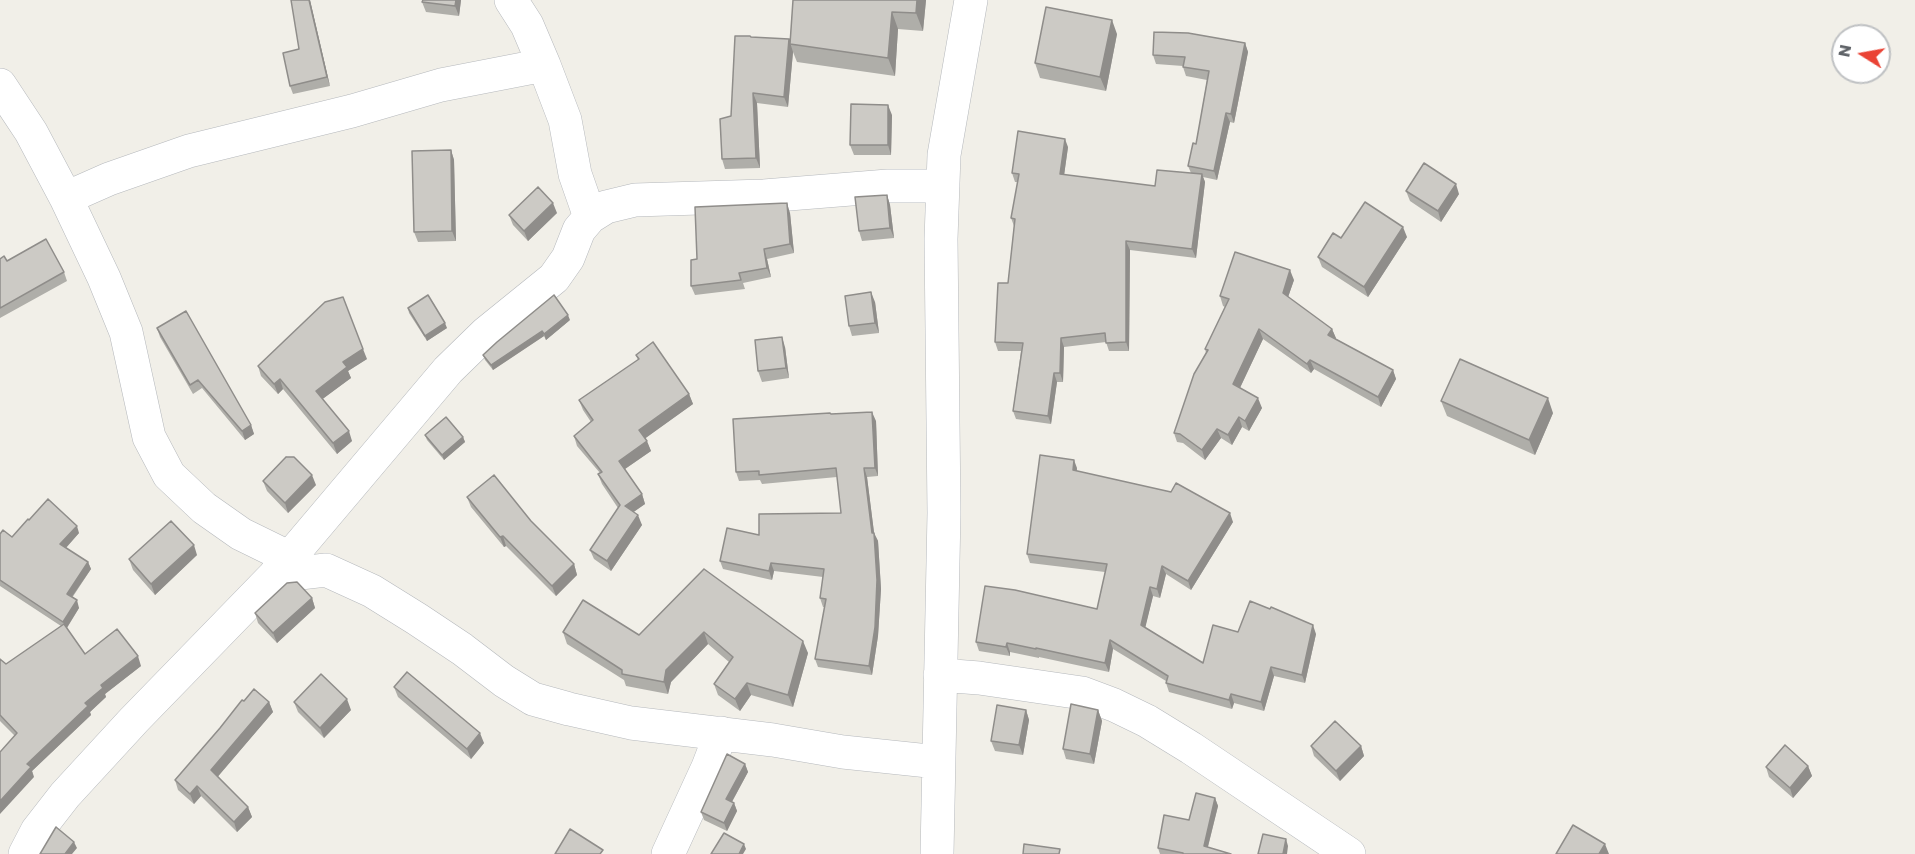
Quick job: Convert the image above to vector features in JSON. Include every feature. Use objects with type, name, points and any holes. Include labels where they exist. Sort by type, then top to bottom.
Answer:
[{"type":"street","points":[[511,0],[527,26],[565,120],[575,174],[590,217]]},
{"type":"street","points":[[937,854],[944,513],[941,239],[944,155],[971,0]]},
{"type":"street","points":[[66,198],[109,179],[189,151],[352,111],[441,85],[544,66]]},
{"type":"street","points":[[0,85],[31,132],[104,278],[126,332],[149,437],[169,475],[204,508],[282,567],[326,570],[372,591],[462,649],[504,681],[533,699],[631,723],[721,733],[843,752],[938,762]]},
{"type":"street","points":[[25,854],[37,831],[65,795],[282,567],[448,369],[486,333],[554,278],[568,258],[579,230],[590,217],[606,207],[635,200],[764,196],[888,186],[943,186]]},
{"type":"street","points":[[319,523],[326,570]]},
{"type":"street","points":[[940,675],[979,678],[1082,693],[1114,705],[1148,721],[1191,748],[1348,854]]},
{"type":"street","points":[[668,854],[721,733]]},
{"type":"building","points":[[291,0],[309,0],[327,77],[290,86],[283,53],[299,49]]},
{"type":"building","points":[[423,0],[456,0],[455,6],[422,2]]},
{"type":"building","points":[[793,0],[917,0],[916,13],[892,12],[888,58],[790,44]]},
{"type":"building","points":[[1046,7],[1112,20],[1100,77],[1035,63]]},
{"type":"building","points":[[1154,32],[1188,33],[1245,43],[1231,114],[1226,113],[1214,171],[1188,166],[1193,143],[1196,144],[1209,71],[1183,67],[1185,57],[1153,55]]},
{"type":"building","points":[[735,36],[789,39],[784,97],[753,93],[756,158],[722,159],[720,119],[731,116]]},
{"type":"building","points":[[851,104],[888,105],[888,145],[850,145]]},
{"type":"building","points":[[1018,131],[1065,139],[1060,174],[1155,186],[1157,170],[1202,174],[1192,249],[1126,241],[1126,342],[1106,343],[1105,333],[1061,338],[1060,373],[1054,373],[1048,416],[1013,411],[1023,343],[995,342],[998,283],[1008,283],[1015,219],[1011,218],[1019,174],[1012,173]]},
{"type":"building","points":[[451,150],[452,231],[414,232],[412,151]]},
{"type":"building","points":[[1424,163],[1456,184],[1438,211],[1406,191]]},
{"type":"building","points":[[538,187],[553,203],[524,231],[509,215]]},
{"type":"building","points":[[887,195],[890,228],[859,231],[855,197]]},
{"type":"building","points":[[1365,202],[1403,227],[1364,287],[1318,257],[1333,233],[1341,238]]},
{"type":"building","points":[[787,203],[790,244],[764,249],[767,268],[739,273],[741,280],[691,286],[691,260],[697,259],[695,207]]},
{"type":"building","points":[[46,239],[64,272],[0,308],[0,259],[4,256],[7,261]]},
{"type":"building","points":[[1235,252],[1290,270],[1283,293],[1332,329],[1328,335],[1393,370],[1378,397],[1310,360],[1307,364],[1259,329],[1233,384],[1258,398],[1245,421],[1239,417],[1228,435],[1217,429],[1202,450],[1180,434],[1174,433],[1194,374],[1208,350],[1205,349],[1229,299],[1220,296]]},
{"type":"building","points":[[871,292],[875,323],[849,326],[845,296]]},
{"type":"building","points":[[428,295],[445,323],[425,336],[408,308]]},
{"type":"building","points":[[554,295],[568,315],[544,334],[542,331],[491,365],[483,355]]},
{"type":"building","points":[[343,297],[363,349],[343,362],[347,367],[316,391],[349,431],[333,443],[280,379],[274,384],[258,366],[325,302]]},
{"type":"building","points":[[186,311],[251,425],[242,431],[198,380],[190,385],[157,328]]},
{"type":"building","points":[[782,337],[786,368],[758,371],[755,340]]},
{"type":"building","points":[[653,342],[689,394],[639,430],[647,441],[619,461],[642,494],[625,506],[638,515],[607,561],[590,550],[620,505],[598,474],[602,472],[574,436],[593,420],[579,400],[639,359],[636,355]]},
{"type":"building","points":[[1460,359],[1548,398],[1529,440],[1441,401]]},
{"type":"building","points":[[872,412],[875,468],[864,468],[872,533],[874,533],[877,580],[875,627],[869,666],[815,659],[826,599],[820,598],[824,569],[771,563],[769,571],[720,561],[727,528],[759,535],[759,514],[841,513],[836,468],[759,475],[759,471],[736,472],[733,419]]},
{"type":"building","points":[[446,417],[463,437],[442,455],[425,435]]},
{"type":"building","points":[[1040,455],[1074,460],[1073,470],[1171,492],[1176,483],[1230,513],[1188,581],[1162,566],[1157,589],[1150,587],[1141,625],[1203,663],[1213,625],[1238,632],[1250,601],[1270,609],[1271,607],[1313,625],[1302,675],[1271,667],[1261,702],[1231,694],[1229,700],[1166,683],[1168,676],[1110,640],[1105,663],[1007,643],[1006,647],[976,642],[985,586],[1015,590],[1097,609],[1107,564],[1027,554]]},
{"type":"building","points":[[286,457],[294,457],[312,475],[285,503],[263,481]]},
{"type":"building","points":[[494,475],[531,521],[574,564],[552,586],[503,536],[500,537],[467,497]]},
{"type":"building","points":[[48,499],[77,526],[60,544],[88,562],[67,594],[77,600],[63,622],[0,580],[0,534],[3,530],[12,537]]},
{"type":"building","points":[[171,521],[194,545],[151,584],[129,559]]},
{"type":"building","points":[[704,569],[803,641],[788,695],[747,683],[735,699],[714,684],[733,657],[704,632],[666,670],[664,682],[622,674],[622,670],[563,632],[583,600],[639,635]]},
{"type":"building","points":[[297,582],[312,598],[273,633],[255,613],[287,583]]},
{"type":"building","points":[[64,624],[85,654],[117,629],[138,656],[101,685],[103,688],[85,703],[88,706],[27,764],[31,767],[0,801],[0,752],[17,733],[0,715],[0,659],[6,664]]},
{"type":"building","points":[[407,672],[480,733],[467,749],[394,687]]},
{"type":"building","points":[[321,674],[347,699],[320,728],[294,702]]},
{"type":"building","points":[[254,689],[269,702],[211,770],[248,807],[234,822],[197,786],[190,794],[175,780],[242,700],[244,701]]},
{"type":"building","points":[[1071,704],[1098,710],[1090,754],[1063,749]]},
{"type":"building","points":[[997,705],[1026,710],[1019,745],[991,741]]},
{"type":"building","points":[[1335,721],[1361,746],[1336,771],[1311,746]]},
{"type":"building","points":[[1785,745],[1808,766],[1790,788],[1766,767]]},
{"type":"building","points":[[727,754],[745,764],[726,799],[734,803],[724,823],[701,812]]},
{"type":"building","points":[[1196,793],[1215,798],[1204,846],[1231,854],[1183,854],[1158,848],[1164,815],[1189,820]]},
{"type":"building","points":[[1573,825],[1605,844],[1599,854],[1556,854]]},
{"type":"building","points":[[56,827],[74,842],[65,854],[40,854]]},
{"type":"building","points":[[570,829],[603,850],[600,854],[555,854]]},
{"type":"building","points":[[724,833],[744,844],[739,854],[711,854]]},
{"type":"building","points":[[1263,834],[1286,839],[1283,854],[1258,854]]},
{"type":"building","points":[[1024,844],[1060,849],[1059,854],[1023,854]]}]
